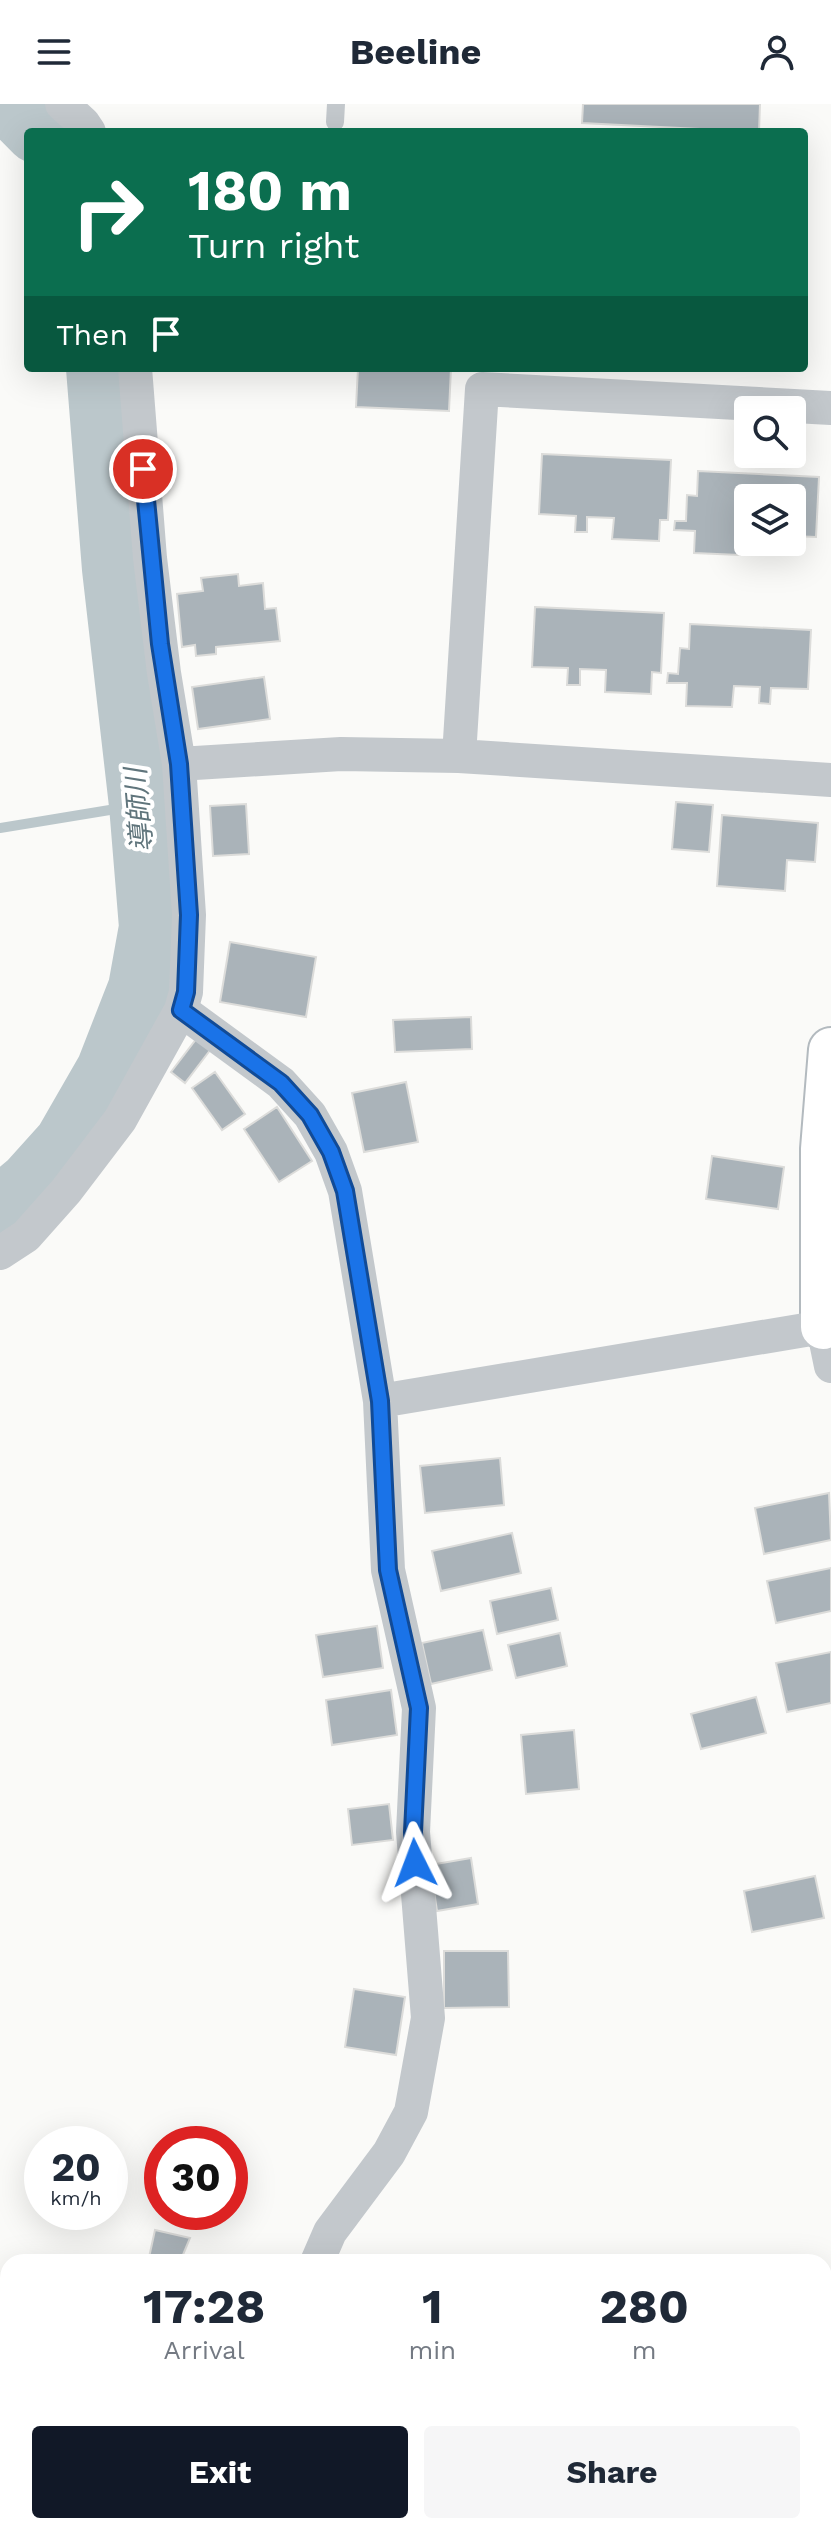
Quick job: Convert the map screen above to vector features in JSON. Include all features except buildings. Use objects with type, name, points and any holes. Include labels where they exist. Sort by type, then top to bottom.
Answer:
[{"type":"street","points":[[62,104],[86,128]]},
{"type":"street","points":[[0,1253],[26,1236],[66,1191],[120,1120],[181,1010],[186,992],[189,915],[179,764],[150,558],[135,372]]},
{"type":"street","points":[[459,756],[482,389],[831,408]]},
{"type":"street","points":[[179,764],[341,754],[459,756],[831,780]]},
{"type":"street","points":[[181,1010],[281,1083],[310,1115],[331,1152],[345,1191],[380,1401],[388,1570],[419,1708],[413,1832],[428,2018],[411,2112],[389,2153],[330,2232],[320,2254]]},
{"type":"street","points":[[380,1401],[827,1327],[827,1150],[831,1050]]},
{"type":"waterway","name":"導師川","points":[[8,104],[32,128]]},
{"type":"waterway","name":"導師川","points":[[0,1207],[29,1183],[65,1143],[107,1070],[139,988],[150,927],[140,805],[113,569],[97,372]]},
{"type":"waterway","points":[[0,828],[140,805]]},
{"type":"route","points":[[143,469],[160,644],[179,764],[189,915],[186,992],[181,1010],[281,1083],[310,1115],[331,1152],[345,1191],[380,1401],[388,1570],[419,1708],[413,1832],[415,1863]]}]
